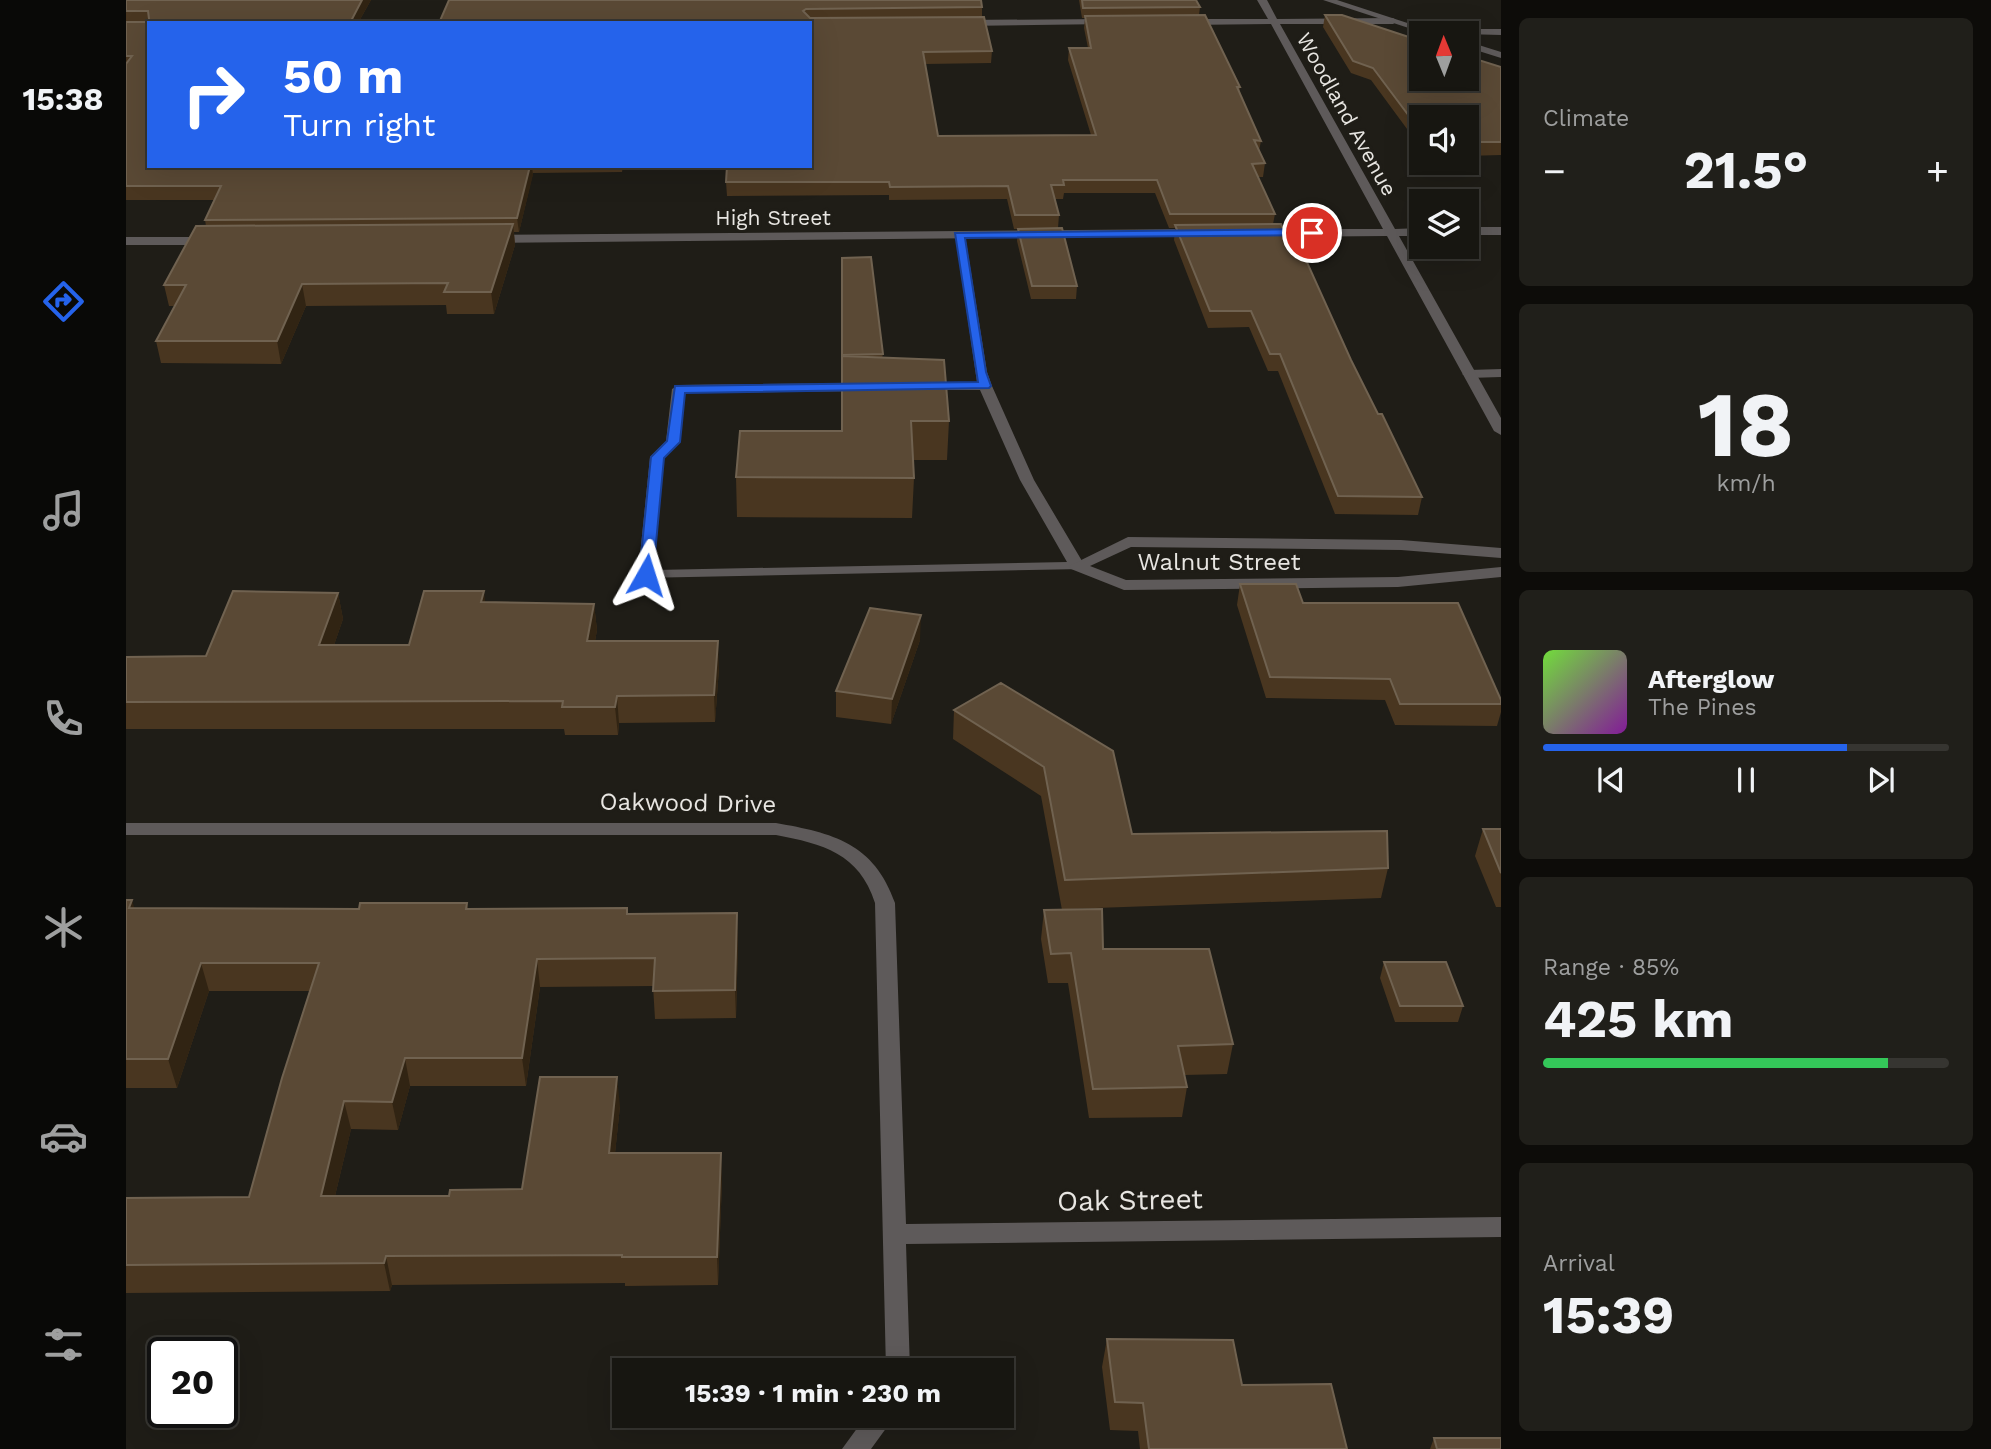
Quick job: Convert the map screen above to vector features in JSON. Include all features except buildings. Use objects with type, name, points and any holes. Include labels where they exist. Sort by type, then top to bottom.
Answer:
[{"type":"street","name":"Woodland Avenue","points":[[1262,0],[1501,431]]},
{"type":"street","points":[[1328,0],[1409,26]]},
{"type":"street","points":[[1180,22],[1393,21]]},
{"type":"street","points":[[947,23],[1111,22]]},
{"type":"street","points":[[1479,32],[1501,32]]},
{"type":"street","points":[[1479,48],[1501,55]]},
{"type":"street","points":[[1479,232],[1501,231]]},
{"type":"street","points":[[1244,233],[1409,232]]},
{"type":"street","name":"High Street","points":[[473,239],[1217,233]]},
{"type":"street","points":[[874,387],[679,389],[673,442],[657,457],[646,575],[1077,566],[1027,480],[980,372],[959,235]]},
{"type":"street","points":[[126,241],[223,240]]},
{"type":"street","points":[[1469,374],[1501,373]]},
{"type":"street","points":[[902,387],[985,386]]},
{"type":"street","name":"Walnut Street","points":[[1077,566],[1128,542],[1401,545],[1501,553]]},
{"type":"street","name":"Walnut Street","points":[[1077,566],[1124,585],[1398,582],[1501,572]]},
{"type":"street","name":"Oakwood Drive","points":[[126,829],[776,829],[816,836],[849,852],[873,875],[885,903],[896,1234]]},
{"type":"street","name":"Oak Street","points":[[896,1234],[1501,1227]]},
{"type":"street","points":[[896,1234],[898,1358]]},
{"type":"street","points":[[855,1449],[872,1428]]},
{"type":"route","points":[[646,575],[657,457],[673,442],[679,389],[985,386],[980,372],[959,235],[1312,233]]}]
